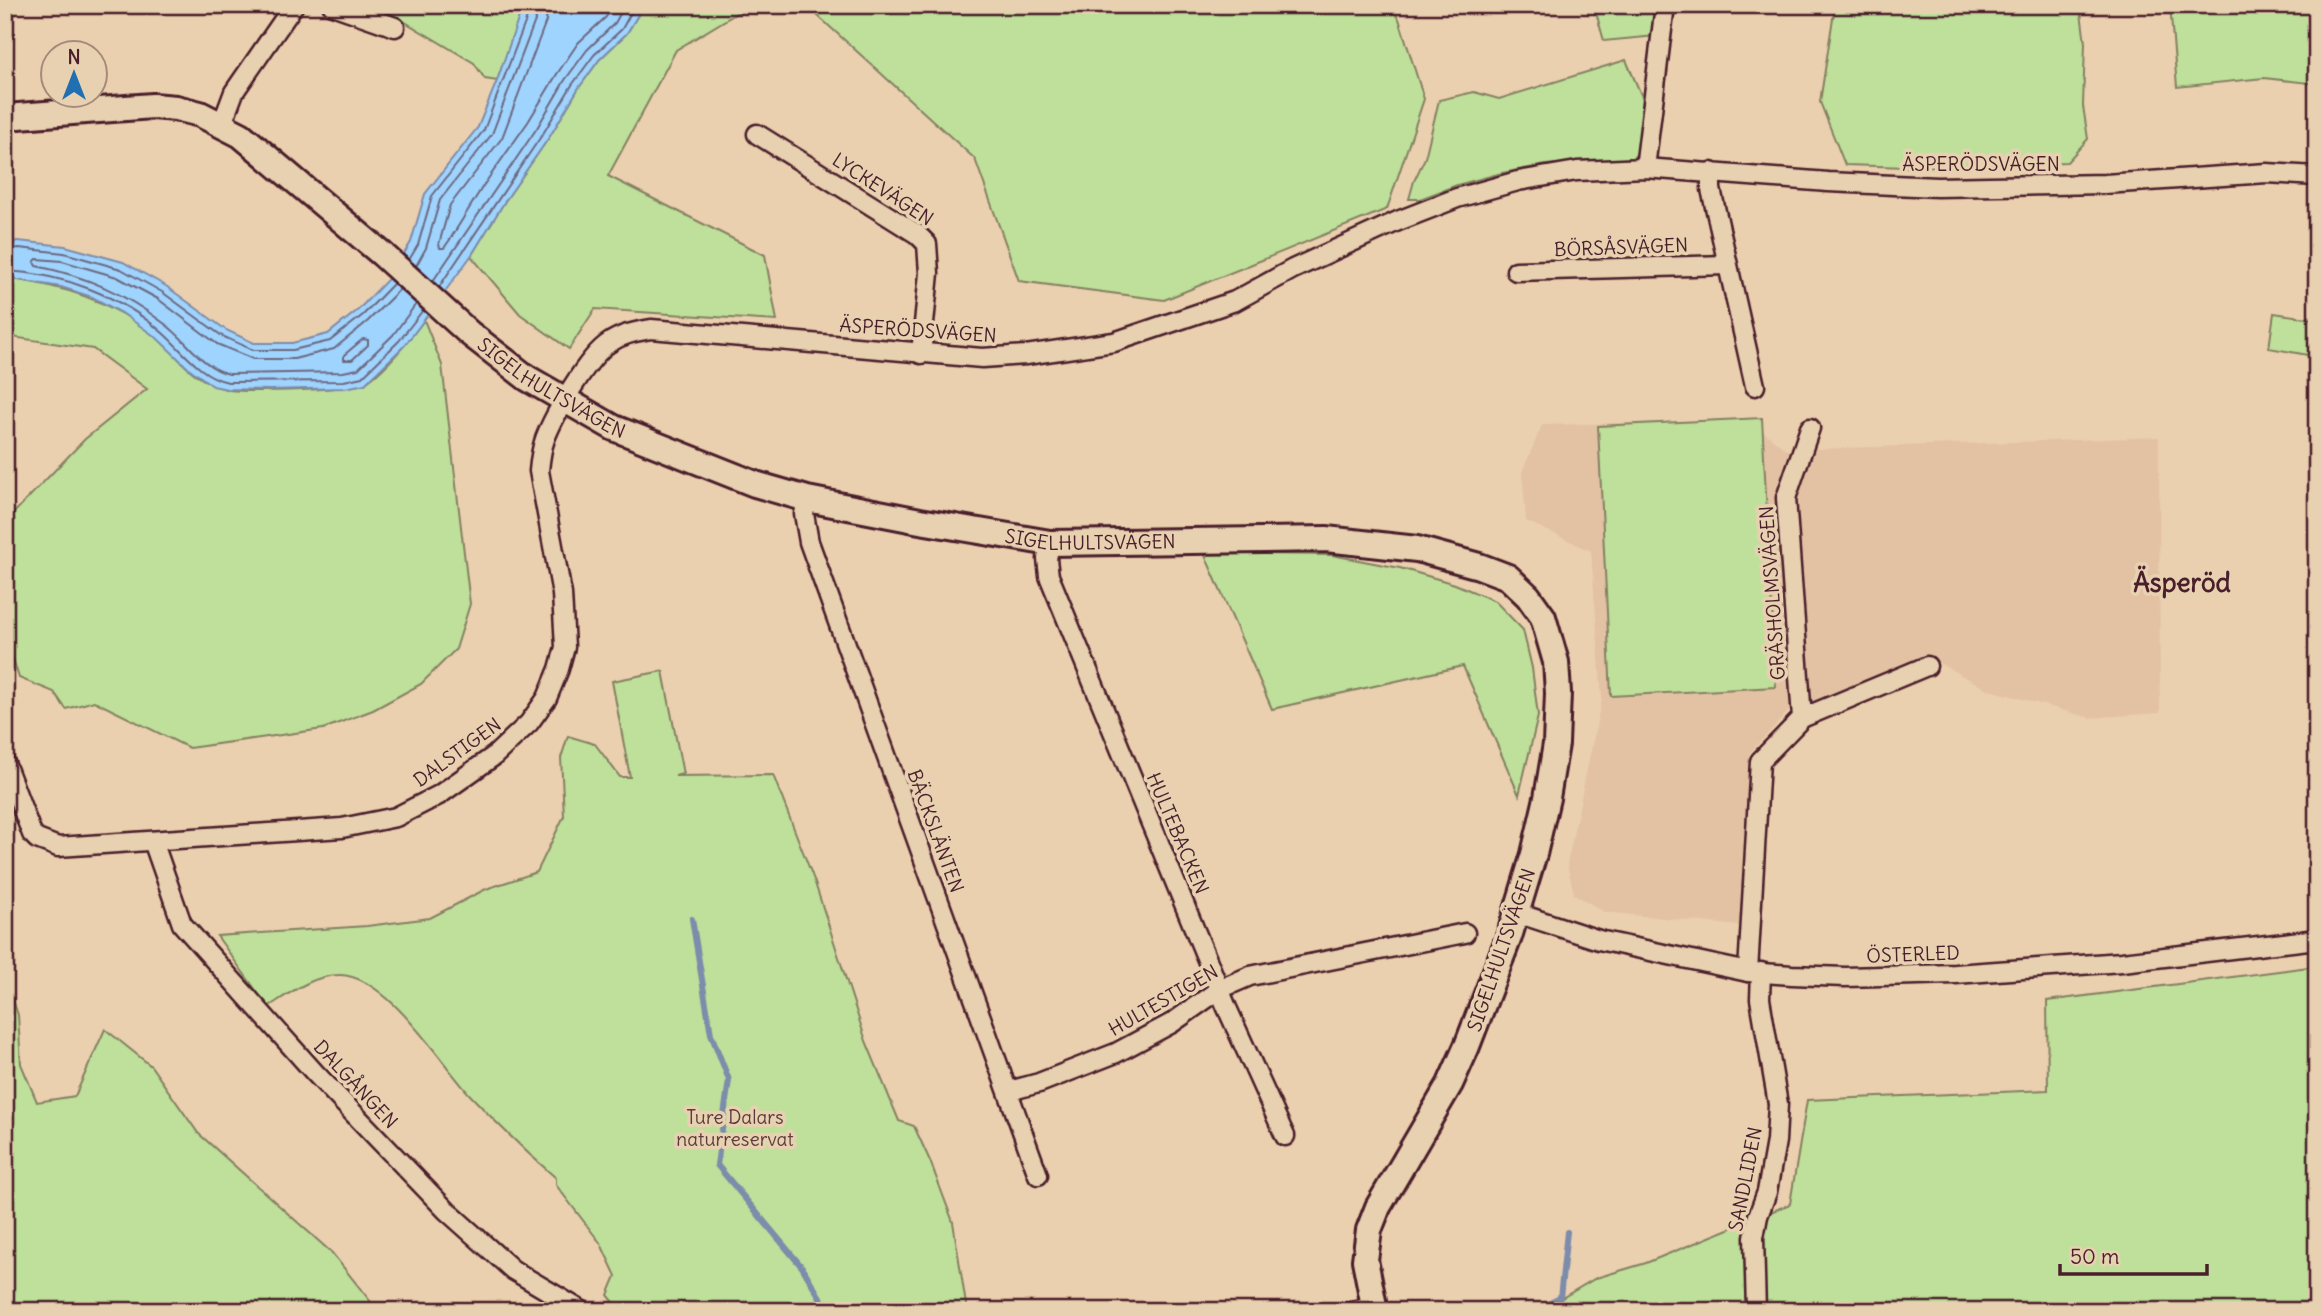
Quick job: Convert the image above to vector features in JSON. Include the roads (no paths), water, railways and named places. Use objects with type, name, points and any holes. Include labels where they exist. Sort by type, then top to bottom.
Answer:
[{"type":"street","points":[[222,124],[234,92],[294,5]]},
{"type":"street","points":[[332,5],[395,27]]},
{"type":"street","points":[[1646,168],[1665,5]]},
{"type":"street","name":"SIGELHULTSVÄGEN","points":[[5,117],[153,106],[188,111],[222,124],[260,149],[469,333],[527,378],[565,401],[640,439],[755,484],[807,499],[1050,543],[1337,540],[1417,549],[1479,566],[1508,578],[1528,596],[1543,617],[1556,662],[1559,693],[1556,744],[1547,798],[1517,913],[1467,1046],[1450,1084],[1378,1207],[1369,1230],[1365,1260],[1367,1309]]},
{"type":"street","name":"LYCKEVÄGEN","points":[[757,134],[917,234],[927,244],[929,273],[921,354]]},
{"type":"street","name":"ÄSPERÖDSVÄGEN","points":[[545,438],[584,370],[606,344],[627,333],[650,330],[982,358],[1114,342],[1235,301],[1305,264],[1457,198],[1518,181],[1577,171],[1646,168],[1828,182],[1937,187],[2105,184],[2267,173],[2317,176]]},
{"type":"street","points":[[1712,172],[1711,188],[1755,386]]},
{"type":"street","name":"BÖRSÅSVÄGEN","points":[[1516,271],[1727,265]]},
{"type":"street","name":"GRÄSHOLMSVÄGEN","points":[[1802,718],[1786,498],[1810,428]]},
{"type":"street","name":"DALSTIGEN","points":[[5,763],[32,834],[37,839],[58,847],[342,828],[397,817],[439,795],[494,755],[529,723],[547,698],[559,669],[565,647],[562,594],[539,471],[545,438]]},
{"type":"street","name":"BÄCKSLÄNTEN","points":[[807,499],[804,514],[808,542],[1038,1175]]},
{"type":"street","name":"HULTEBACKEN","points":[[1050,543],[1047,559],[1049,576],[1220,989],[1285,1136]]},
{"type":"street","points":[[1754,972],[1760,761],[1802,718],[1927,666]]},
{"type":"street","name":"DALGÅNGEN","points":[[153,841],[182,923],[315,1073],[447,1211],[513,1270],[582,1311]]},
{"type":"street","name":"ÖSTERLED","points":[[1517,913],[1600,940],[1754,972],[1845,977],[1955,974],[2122,962],[2317,939]]},
{"type":"street","name":"HULTESTIGEN","points":[[1009,1091],[1039,1083],[1116,1053],[1172,1023],[1220,989],[1250,976],[1465,933]]},
{"type":"street","name":"SANDLIDEN","points":[[1754,972],[1778,1104],[1776,1142],[1767,1192],[1754,1237],[1756,1311]]},
{"type":"water","points":[[523,5],[644,5],[627,33],[599,60],[578,89],[471,256],[424,320],[405,345],[365,384],[345,388],[269,390],[213,386],[187,367],[157,338],[122,313],[92,297],[61,287],[5,278],[5,243],[18,241],[65,246],[123,262],[166,286],[226,330],[254,343],[292,343],[328,334],[358,310],[390,277],[411,242],[425,194],[478,127]]},
{"type":"waterway","points":[[692,919],[711,1034],[729,1080],[717,1165],[802,1267],[828,1311]]},
{"type":"waterway","points":[[1535,1311],[1560,1298],[1567,1232]]},
{"type":"district","name":"Äsperöd","points":[[2182,583]]},
{"type":"park label","name":"Ture Dalars naturreservat","points":[[735,1128]]}]
